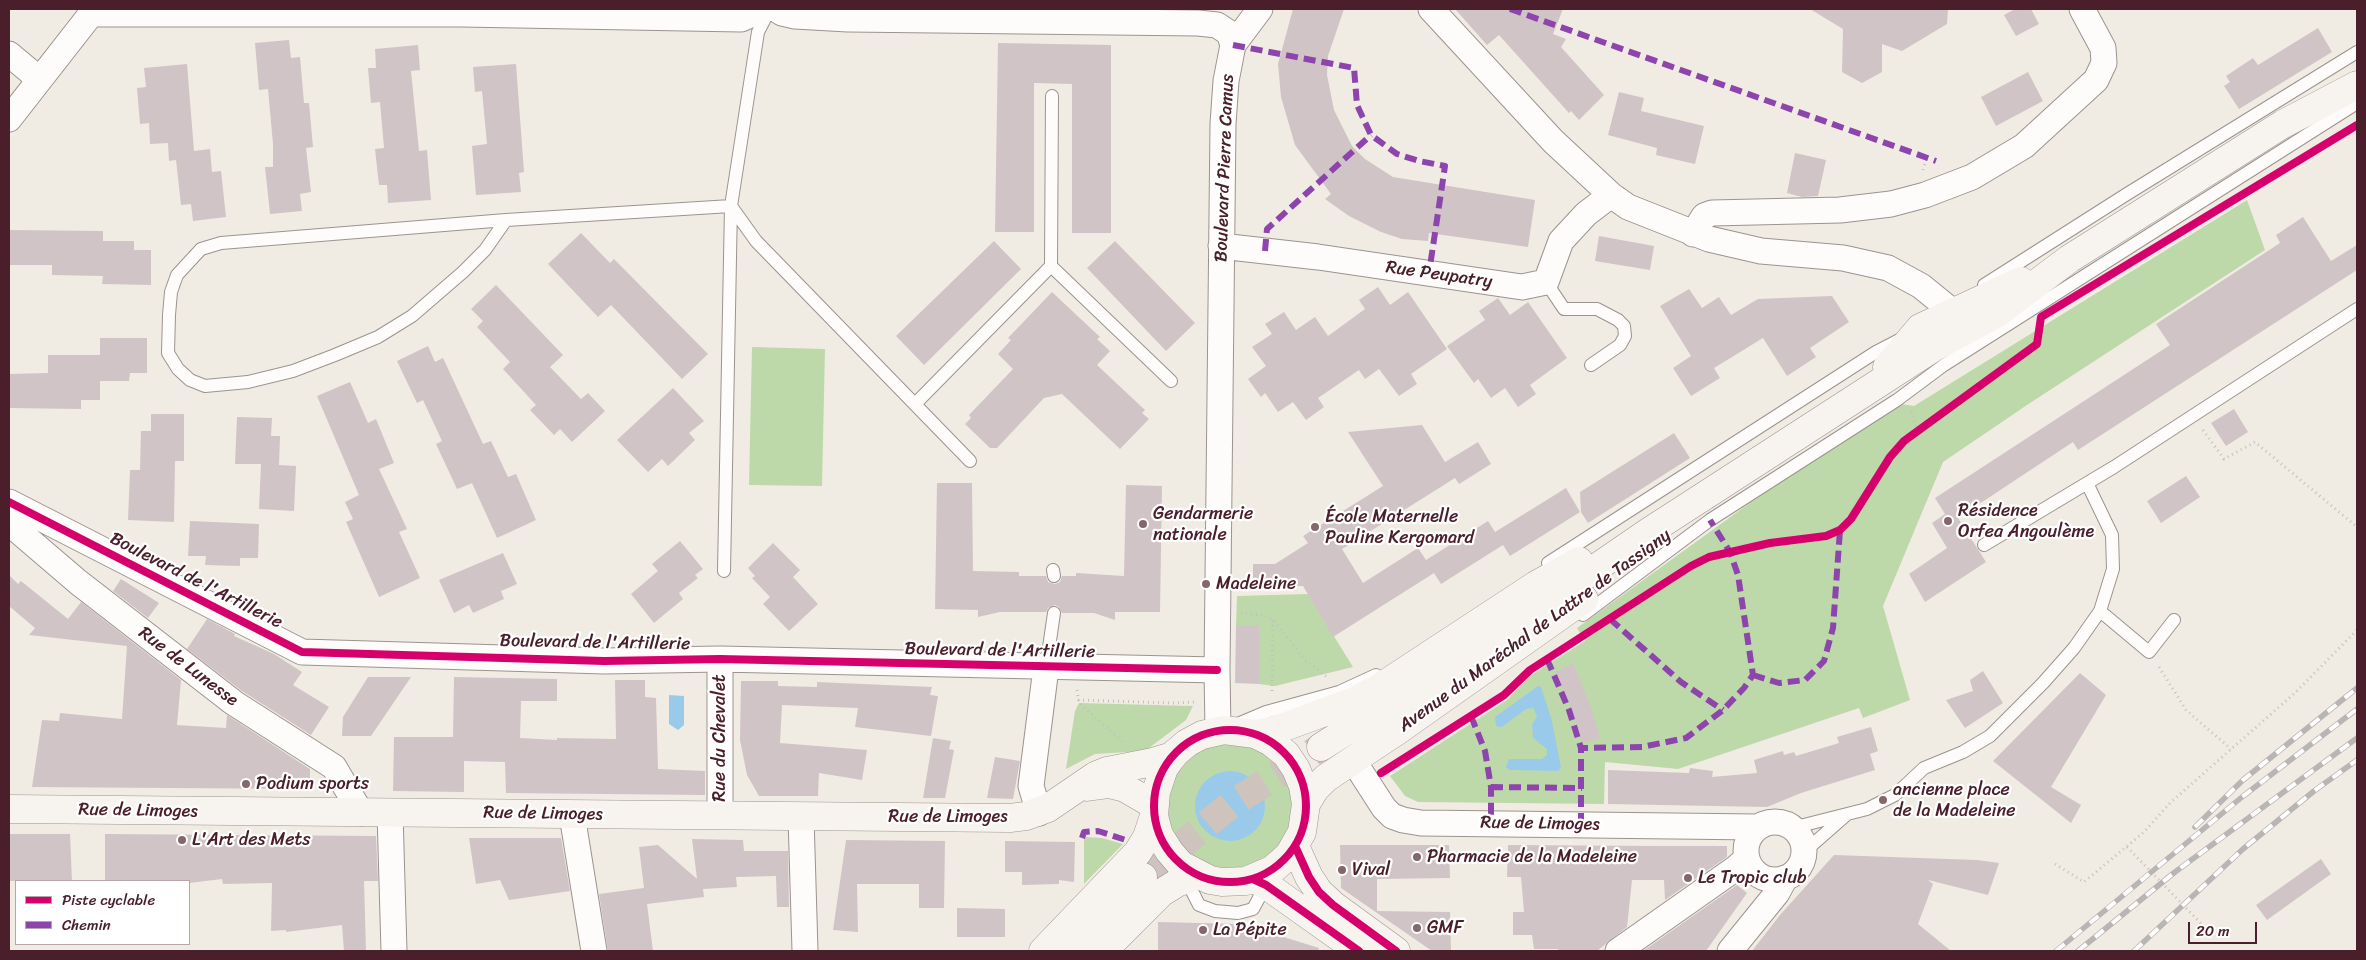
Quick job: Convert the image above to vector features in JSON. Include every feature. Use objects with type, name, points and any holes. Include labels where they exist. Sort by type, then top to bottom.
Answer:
[{"type":"main road","points":[[2283,124],[2357,69]]},
{"type":"main road","points":[[1320,747],[1510,628],[1746,468],[1864,392],[1964,329],[1996,314],[2069,258],[2283,124],[2357,85]]},
{"type":"main road","points":[[1864,392],[1920,328],[1964,329]]},
{"type":"main road","name":"Avenue du Maréchal de Lattre de Tassigny","points":[[1306,804],[1315,789],[1326,778],[1397,732],[1638,559],[1746,468]]},
{"type":"main road","name":"Avenue du Maréchal de Lattre de Tassigny","points":[[1255,734],[1287,727],[1355,701],[1536,585],[1746,468]]},
{"type":"main road","points":[[1043,951],[1138,852],[1147,837],[1159,780],[1173,756],[1187,743],[1202,735],[1221,731],[1255,734],[1278,748],[1296,769],[1304,786],[1306,804],[1304,825],[1295,846],[1281,864],[1263,878],[1222,882],[1189,873],[1168,851],[1159,835],[1154,811]]},
{"type":"main road","name":"Rue de Limoges","points":[[9,809],[1010,818],[1039,813],[1072,793],[1095,776],[1107,771],[1173,756]]},
{"type":"main road","name":"Rue de Limoges","points":[[1072,793],[1097,785],[1109,784],[1125,788],[1154,811]]},
{"type":"main road","points":[[1295,846],[1309,877],[1319,892],[1333,905],[1396,951]]},
{"type":"main road","points":[[1103,951],[1161,893],[1189,873]]},
{"type":"main road","points":[[1070,951],[1143,877]]},
{"type":"main road","points":[[1263,878],[1359,951]]},
{"type":"street","points":[[9,119],[91,14],[461,14],[742,19],[764,9]]},
{"type":"street","points":[[776,9],[782,13],[795,16],[848,19],[1198,22],[1217,25],[1229,33],[1233,45]]},
{"type":"street","points":[[1233,45],[1260,9]]},
{"type":"street","points":[[1431,9],[1553,141],[1628,207],[1693,234],[1761,251],[1843,258],[1888,268],[1921,286],[1964,329]]},
{"type":"street","points":[[1693,234],[1704,216],[1712,213],[1840,210],[1891,204],[1925,195],[1972,176],[2024,146],[2096,80],[2104,63],[2103,48],[2082,9]]},
{"type":"street","name":"Boulevard Pierre Camus","points":[[1221,731],[1216,670],[1221,246],[1224,107],[1226,81],[1233,45]]},
{"type":"street","points":[[9,54],[39,79]]},
{"type":"street","points":[[1546,282],[1561,241],[1586,214],[1611,194]]},
{"type":"street","name":"Rue Peupatry","points":[[1221,246],[1318,257],[1522,287],[1546,282]]},
{"type":"street","name":"Boulevard de l'Artillerie","points":[[9,502],[302,652],[604,661],[720,659],[1046,668],[1216,670]]},
{"type":"street","name":"Rue de Lunesse","points":[[9,523],[78,582],[234,703],[334,767],[361,813]]},
{"type":"street","name":"Rue du Chevalet","points":[[720,659],[720,816]]},
{"type":"street","points":[[1039,813],[1033,797],[1031,777],[1046,668]]},
{"type":"street","name":"Rue de Limoges","points":[[1353,760],[1384,808],[1392,816],[1421,823],[1757,827]]},
{"type":"street","points":[[390,813],[394,951]]},
{"type":"street","points":[[572,815],[594,951]]},
{"type":"street","points":[[801,817],[805,951]]},
{"type":"street","points":[[1730,951],[1777,893],[1785,878],[1799,868],[1804,852],[1803,843],[1792,828],[1775,822],[1757,827],[1747,841],[1746,859],[1750,868],[1758,875],[1767,879],[1785,878]]},
{"type":"street","points":[[1618,951],[1746,859]]},
{"type":"lane","points":[[724,571],[731,206],[758,32],[770,9]]},
{"type":"lane","points":[[1569,626],[1710,520],[1897,400],[1964,329],[1987,284],[2357,52]]},
{"type":"lane","points":[[915,404],[1051,266],[1052,96]]},
{"type":"lane","points":[[1964,329],[2357,104]]},
{"type":"lane","points":[[506,220],[485,250],[436,296],[378,337],[335,356],[293,371],[248,382],[205,386],[190,380],[178,370],[168,353],[171,292],[177,275],[201,249],[221,243],[506,220],[731,206]]},
{"type":"lane","points":[[731,206],[756,241],[970,461]]},
{"type":"lane","points":[[1051,266],[1171,381]]},
{"type":"lane","points":[[1546,282],[1564,309],[1597,309],[1618,320],[1624,326],[1625,336],[1620,345],[1591,365]]},
{"type":"lane","points":[[1984,544],[2087,483],[2357,309]]},
{"type":"lane","points":[[1221,731],[1266,712],[1339,692],[1377,674],[1876,352],[1920,328]]},
{"type":"lane","points":[[1792,828],[1867,809],[1895,795],[1924,768],[1963,752],[1990,736],[2050,676],[2074,648],[2100,611],[2113,569],[2112,535],[2087,483]]},
{"type":"lane","points":[[2100,611],[2149,652],[2174,620]]},
{"type":"lane","points":[[1046,668],[1054,613]]},
{"type":"lane","points":[[1397,732],[1465,695],[1537,648]]},
{"type":"lane","points":[[1804,852],[1846,814]]},
{"type":"path","points":[[2193,415],[2224,459],[2255,442],[2357,527]]},
{"type":"path","points":[[1910,435],[1924,425]]},
{"type":"path","points":[[1217,613],[1263,614],[1273,620],[1306,661],[1326,677]]},
{"type":"path","points":[[1272,690],[1273,620]]},
{"type":"path","points":[[2055,864],[2084,882],[2144,832],[2170,803],[2296,692],[2357,630]]},
{"type":"path","points":[[2149,652],[2186,710],[2231,749]]},
{"type":"path","points":[[1128,747],[1078,700],[1173,704],[1198,701]]},
{"type":"path","points":[[2127,847],[2214,937]]},
{"type":"green space","points":[[2247,200],[2265,250],[1943,462],[1883,606],[1910,700],[1863,718],[1859,708],[1678,769],[1605,762],[1604,804],[1418,802],[1405,796],[1390,776],[1507,700],[1530,676],[1585,641],[1577,628],[1769,489],[1901,404],[1914,406]]},
{"type":"green space","points":[[752,347],[825,349],[822,486],[749,485]]},
{"type":"green space","points":[[1308,594],[1353,667],[1275,686],[1259,684],[1259,626],[1236,625],[1237,596]]},
{"type":"green space","points":[[1079,703],[1193,706],[1186,720],[1145,751],[1095,754],[1066,769],[1075,711]]},
{"type":"green space","points":[[1230,744],[1254,749],[1265,754],[1274,762],[1282,771],[1287,782],[1292,806],[1287,830],[1282,841],[1274,850],[1265,858],[1254,863],[1230,868],[1206,863],[1195,858],[1186,850],[1178,841],[1173,830],[1168,806],[1173,782],[1178,771],[1186,762],[1195,754],[1206,749]]},
{"type":"green space","points":[[1084,837],[1102,838],[1123,844],[1084,884]]},
{"type":"water","points":[[1538,686],[1541,687],[1552,721],[1561,768],[1558,771],[1510,770],[1506,767],[1509,759],[1542,759],[1547,755],[1547,749],[1533,738],[1532,725],[1537,716],[1533,708],[1526,709],[1502,727],[1496,726],[1495,717]]},
{"type":"water","points":[[669,695],[684,696],[684,725],[678,730],[669,724]]},
{"type":"water","points":[[1230,771],[1249,777],[1259,787],[1265,806],[1259,825],[1249,835],[1230,841],[1211,835],[1201,825],[1195,806],[1201,787],[1211,777]]},
{"type":"building","points":[[1293,9],[1344,9],[1328,56],[1327,75],[1334,110],[1352,146],[1365,159],[1393,177],[1535,200],[1528,247],[1429,233],[1428,241],[1402,239],[1381,232],[1349,216],[1325,199],[1331,194],[1295,145],[1281,97],[1278,64]]},
{"type":"building","points":[[1455,9],[1563,9],[1553,34],[1566,39],[1561,47],[1604,95],[1579,120],[1571,111],[1569,113],[1499,35],[1487,45]]},
{"type":"building","points":[[1810,9],[1948,9],[1947,24],[1902,51],[1882,44],[1882,72],[1862,83],[1842,72],[1843,29]]},
{"type":"building","points":[[2015,9],[2031,9],[2039,24],[2016,36],[2004,15]]},
{"type":"building","points":[[2318,28],[2332,52],[2239,109],[2224,86],[2230,82],[2226,76],[2253,58],[2258,65]]},
{"type":"building","points":[[289,40],[291,58],[300,57],[304,103],[309,103],[313,147],[306,148],[311,192],[300,194],[302,211],[270,214],[265,167],[273,167],[273,144],[268,89],[259,90],[255,43]]},
{"type":"building","points":[[998,43],[1111,45],[1111,233],[1072,233],[1072,84],[1034,83],[1034,232],[995,232]]},
{"type":"building","points":[[418,45],[420,70],[411,71],[419,151],[427,150],[431,200],[388,203],[387,185],[379,185],[375,149],[384,148],[380,102],[371,103],[368,68],[376,68],[375,49]]},
{"type":"building","points":[[187,64],[194,151],[210,149],[212,172],[221,171],[226,217],[193,221],[191,204],[181,205],[176,160],[169,161],[168,143],[150,144],[149,123],[140,124],[137,88],[146,87],[144,68]]},
{"type":"building","points":[[516,64],[524,172],[519,173],[521,192],[476,195],[472,146],[487,144],[482,91],[475,92],[473,67]]},
{"type":"building","points":[[2028,72],[2043,101],[1996,126],[1981,97]]},
{"type":"building","points":[[1619,92],[1644,98],[1641,111],[1704,126],[1695,164],[1656,155],[1657,148],[1608,135]]},
{"type":"building","points":[[1795,153],[1826,160],[1818,196],[1802,197],[1787,193]]},
{"type":"building","points":[[2303,217],[2331,261],[2357,245],[2357,270],[2078,450],[2073,442],[1958,518],[1986,562],[1925,602],[1909,574],[1947,548],[1932,523],[1945,514],[1935,498],[2170,345],[2156,324],[2280,243],[2276,235]]},
{"type":"building","points":[[9,230],[103,231],[103,241],[134,241],[134,250],[151,250],[151,285],[102,284],[103,276],[52,275],[52,265],[9,265]]},
{"type":"building","points":[[581,233],[610,263],[614,259],[708,354],[682,379],[611,305],[598,317],[548,264]]},
{"type":"building","points":[[1599,236],[1654,246],[1650,270],[1595,261]]},
{"type":"building","points":[[994,241],[1021,269],[924,365],[896,336]]},
{"type":"building","points":[[1115,241],[1195,323],[1166,351],[1087,268]]},
{"type":"building","points":[[496,285],[563,355],[550,367],[581,399],[588,393],[605,411],[572,442],[560,429],[554,435],[530,410],[536,405],[503,369],[510,362],[477,327],[483,321],[471,309]]},
{"type":"building","points":[[1378,287],[1390,305],[1408,292],[1447,349],[1411,374],[1417,384],[1399,396],[1379,369],[1365,379],[1359,370],[1318,398],[1324,407],[1306,420],[1293,402],[1278,412],[1265,393],[1261,397],[1248,379],[1266,366],[1252,347],[1272,334],[1265,324],[1284,312],[1296,330],[1315,317],[1328,336],[1365,309],[1359,300]]},
{"type":"building","points":[[1689,289],[1702,308],[1719,297],[1731,315],[1758,299],[1832,296],[1849,322],[1810,348],[1816,357],[1787,376],[1763,338],[1714,368],[1720,378],[1691,396],[1673,368],[1691,356],[1660,306]]},
{"type":"building","points":[[1052,292],[1100,337],[1097,339],[1110,351],[1097,365],[1145,410],[1142,413],[1149,419],[1120,449],[1062,394],[1044,398],[997,448],[990,448],[965,424],[971,418],[969,415],[1013,369],[998,354],[1011,340],[1008,338]]},
{"type":"building","points":[[1498,298],[1510,315],[1528,302],[1567,358],[1530,385],[1536,394],[1518,407],[1505,388],[1491,398],[1478,379],[1474,383],[1447,346],[1485,320],[1479,311]]},
{"type":"building","points":[[100,338],[147,338],[147,373],[130,373],[129,381],[100,381],[100,400],[81,400],[81,409],[9,408],[9,374],[48,373],[48,355],[100,355]]},
{"type":"building","points":[[428,346],[435,362],[443,358],[483,444],[491,441],[508,477],[516,474],[536,520],[497,538],[472,483],[457,489],[436,444],[442,441],[423,400],[417,403],[397,361]]},
{"type":"building","points":[[350,382],[368,423],[376,419],[394,463],[379,469],[407,529],[399,532],[420,578],[379,597],[346,522],[353,519],[345,502],[359,495],[317,396]]},
{"type":"building","points":[[673,388],[704,421],[689,433],[695,440],[668,466],[662,459],[648,472],[617,440]]},
{"type":"building","points":[[2234,409],[2248,432],[2226,446],[2211,423]]},
{"type":"building","points":[[151,414],[184,414],[184,461],[175,461],[174,522],[128,520],[130,470],[140,470],[141,431],[151,431]]},
{"type":"building","points":[[237,417],[272,418],[271,436],[280,436],[279,465],[296,466],[294,511],[259,509],[261,464],[235,464]]},
{"type":"building","points":[[1422,425],[1445,462],[1478,442],[1491,464],[1459,484],[1455,478],[1342,549],[1363,583],[1418,548],[1426,560],[1488,521],[1495,532],[1566,488],[1580,512],[1510,556],[1503,545],[1441,584],[1434,573],[1333,637],[1303,586],[1253,587],[1253,564],[1275,564],[1308,543],[1303,536],[1383,486],[1348,432]]},
{"type":"building","points":[[1674,433],[1690,458],[1588,523],[1581,512],[1580,492]]},
{"type":"building","points":[[2186,476],[2200,497],[2161,523],[2147,501]]},
{"type":"building","name":"Gendarmerie nationale","points":[[937,483],[972,483],[973,571],[1019,572],[1019,576],[1046,576],[1048,582],[1055,584],[1060,582],[1062,576],[1076,576],[1076,573],[1124,576],[1126,485],[1162,486],[1160,612],[1115,612],[1115,620],[1094,613],[1062,613],[1059,607],[1055,605],[1048,608],[1046,612],[1000,612],[978,617],[978,610],[935,609]]},
{"type":"building","points":[[190,521],[259,524],[258,558],[240,558],[240,566],[205,565],[206,556],[188,556]]},
{"type":"building","points":[[680,541],[703,569],[695,575],[698,578],[679,593],[683,599],[654,623],[631,594],[658,571],[652,564]]},
{"type":"building","points":[[773,543],[800,570],[793,577],[818,604],[789,631],[763,604],[770,597],[752,578],[755,576],[748,568]]},
{"type":"building","points":[[503,553],[517,584],[501,591],[504,599],[473,613],[469,605],[454,613],[439,580]]},
{"type":"building","points":[[9,575],[18,584],[21,581],[68,619],[81,602],[181,680],[177,725],[226,728],[227,715],[310,769],[310,789],[32,787],[42,720],[59,721],[60,713],[122,719],[127,646],[29,635],[35,628],[9,606]]},
{"type":"building","points":[[121,579],[159,603],[148,618],[113,591]]},
{"type":"building","points":[[207,619],[235,634],[234,636],[274,654],[302,672],[293,685],[329,707],[311,735],[242,691],[187,649]]},
{"type":"building","points":[[1236,625],[1259,625],[1259,684],[1235,683]]},
{"type":"building","points":[[1573,663],[1590,704],[1600,738],[1582,743],[1569,703],[1555,672]]},
{"type":"building","points":[[1983,671],[2003,703],[1965,728],[1946,700],[1973,691],[1970,680]]},
{"type":"building","points":[[2080,673],[2106,695],[2051,787],[2081,805],[2071,823],[1993,761]]},
{"type":"building","points":[[368,677],[411,677],[371,736],[342,736],[343,717]]},
{"type":"building","points":[[454,677],[557,679],[557,701],[521,701],[520,738],[557,740],[557,738],[616,739],[615,680],[645,680],[645,697],[656,698],[658,769],[705,771],[705,795],[506,793],[505,762],[464,761],[464,792],[393,791],[394,737],[453,737]]},
{"type":"building","points":[[741,681],[778,681],[778,686],[817,687],[817,682],[932,687],[930,695],[938,696],[931,736],[855,727],[858,708],[782,705],[780,743],[867,750],[862,780],[819,773],[818,796],[759,796],[747,775],[740,740]]},
{"type":"building","points":[[1871,727],[1878,751],[1870,754],[1875,770],[1801,793],[1767,807],[1608,804],[1608,770],[1689,773],[1690,768],[1713,771],[1712,777],[1757,773],[1754,760],[1783,751],[1784,755],[1794,752],[1796,756],[1839,743],[1837,737]]},
{"type":"building","points":[[933,738],[951,741],[949,749],[954,750],[945,798],[923,798]]},
{"type":"building","points":[[995,757],[1020,761],[1013,799],[987,798]]},
{"type":"building","points":[[9,834],[70,834],[72,880],[9,881]]},
{"type":"building","points":[[105,834],[376,836],[378,881],[364,881],[366,951],[344,951],[342,925],[286,932],[286,930],[271,931],[272,883],[223,884],[222,879],[190,883],[190,880],[105,880]]},
{"type":"building","points":[[469,838],[561,838],[570,891],[509,900],[500,880],[476,884]]},
{"type":"building","points":[[692,839],[743,840],[744,851],[788,851],[789,907],[777,907],[776,876],[736,877],[737,887],[703,889],[704,897],[647,904],[653,951],[608,951],[599,894],[644,888],[639,847],[658,845],[697,879]]},
{"type":"building","points":[[846,840],[945,841],[944,908],[919,908],[919,884],[857,884],[858,932],[833,930]]},
{"type":"building","points":[[1005,841],[1075,842],[1074,882],[1059,880],[1059,884],[1022,885],[1022,872],[1005,872]]},
{"type":"building","points":[[1340,845],[1449,845],[1450,878],[1377,879],[1377,911],[1450,912],[1451,951],[1432,951],[1341,888]]},
{"type":"building","points":[[1508,845],[1727,846],[1727,857],[1665,900],[1664,880],[1632,880],[1627,927],[1597,951],[1558,951],[1558,949],[1534,949],[1532,935],[1513,935],[1513,912],[1524,912],[1521,877],[1507,877]]},
{"type":"building","points":[[1834,855],[1977,860],[1999,863],[1988,895],[1928,880],[1933,884],[1918,924],[1951,951],[1752,951],[1780,915]]},
{"type":"building","points":[[2321,859],[2331,874],[2267,920],[2256,905]]},
{"type":"building","points":[[1737,885],[1747,893],[1706,951],[1643,951]]},
{"type":"building","points":[[957,908],[1005,909],[1005,937],[957,937]]},
{"type":"building","points":[[1158,922],[1242,924],[1319,948],[1318,951],[1158,951]]},
{"type":"tunnel","points":[[1143,877],[1230,805],[1321,747]]},
{"type":"railway","points":[[2195,827],[2243,780],[2357,688]]},
{"type":"railway","points":[[2056,951],[2242,797],[2357,709]]},
{"type":"railway","points":[[2078,951],[2175,872],[2357,738]]},
{"type":"railway","points":[[2134,951],[2243,849],[2314,791],[2357,760]]},
{"type":"marked path","points":[[1510,9],[1936,161]]},
{"type":"marked path","points":[[1233,45],[1354,68],[1357,105],[1371,135],[1397,154],[1445,166],[1429,273]]},
{"type":"marked path","points":[[1265,251],[1267,229],[1371,135]]},
{"type":"marked path","points":[[1581,825],[1581,748],[1642,747],[1686,738],[1723,710],[1744,688],[1753,675],[1738,575],[1730,552],[1710,520]]},
{"type":"marked path","points":[[1753,675],[1779,683],[1805,680],[1824,661],[1833,628],[1840,530]]},
{"type":"marked path","points":[[1610,619],[1681,682],[1723,710]]},
{"type":"marked path","points":[[1547,659],[1569,710],[1581,748]]},
{"type":"marked path","points":[[1471,716],[1485,751],[1491,787],[1491,824]]},
{"type":"marked path","points":[[1491,787],[1582,788]]},
{"type":"marked path","points":[[1082,838],[1084,832],[1098,831],[1129,841]]},
{"type":"cycle path","points":[[1381,773],[1504,695],[1530,670],[1691,566],[1709,557],[1770,543],[1826,536],[1840,530],[1851,519],[1890,457],[1904,441],[2037,344],[2041,317],[2357,125]]},
{"type":"cycle path","points":[[9,502],[302,652],[604,661],[720,659],[1217,670]]},
{"type":"cycle path","points":[[1230,730],[1259,736],[1284,752],[1300,777],[1306,806],[1300,835],[1284,860],[1259,876],[1230,882],[1201,876],[1176,860],[1160,835],[1154,806],[1160,777],[1176,752],[1201,736],[1230,730]]},
{"type":"cycle path","points":[[1295,846],[1309,877],[1319,892],[1333,905],[1396,951]]},
{"type":"cycle path","points":[[1253,879],[1266,885],[1359,951]]},
{"type":"place","name":"Résidence Orfea Angoulème","points":[[1948,521]]},
{"type":"place","name":"Gendarmerie nationale","points":[[1143,524]]},
{"type":"place","name":"École Maternelle Pauline Kergomard","points":[[1315,527]]},
{"type":"place","name":"Madeleine","points":[[1206,584]]},
{"type":"place","name":"Podium sports","points":[[246,784]]},
{"type":"place","name":"ancienne place de la Madeleine","points":[[1883,800]]},
{"type":"place","name":"L'Art des Mets","points":[[182,840]]},
{"type":"place","name":"Pharmacie de la Madeleine","points":[[1417,857]]},
{"type":"place","name":"Vival","points":[[1342,870]]},
{"type":"place","name":"Le Tropic club","points":[[1688,878]]},
{"type":"place","name":"GMF","points":[[1417,928]]},
{"type":"place","name":"La Pépite","points":[[1203,930]]}]
